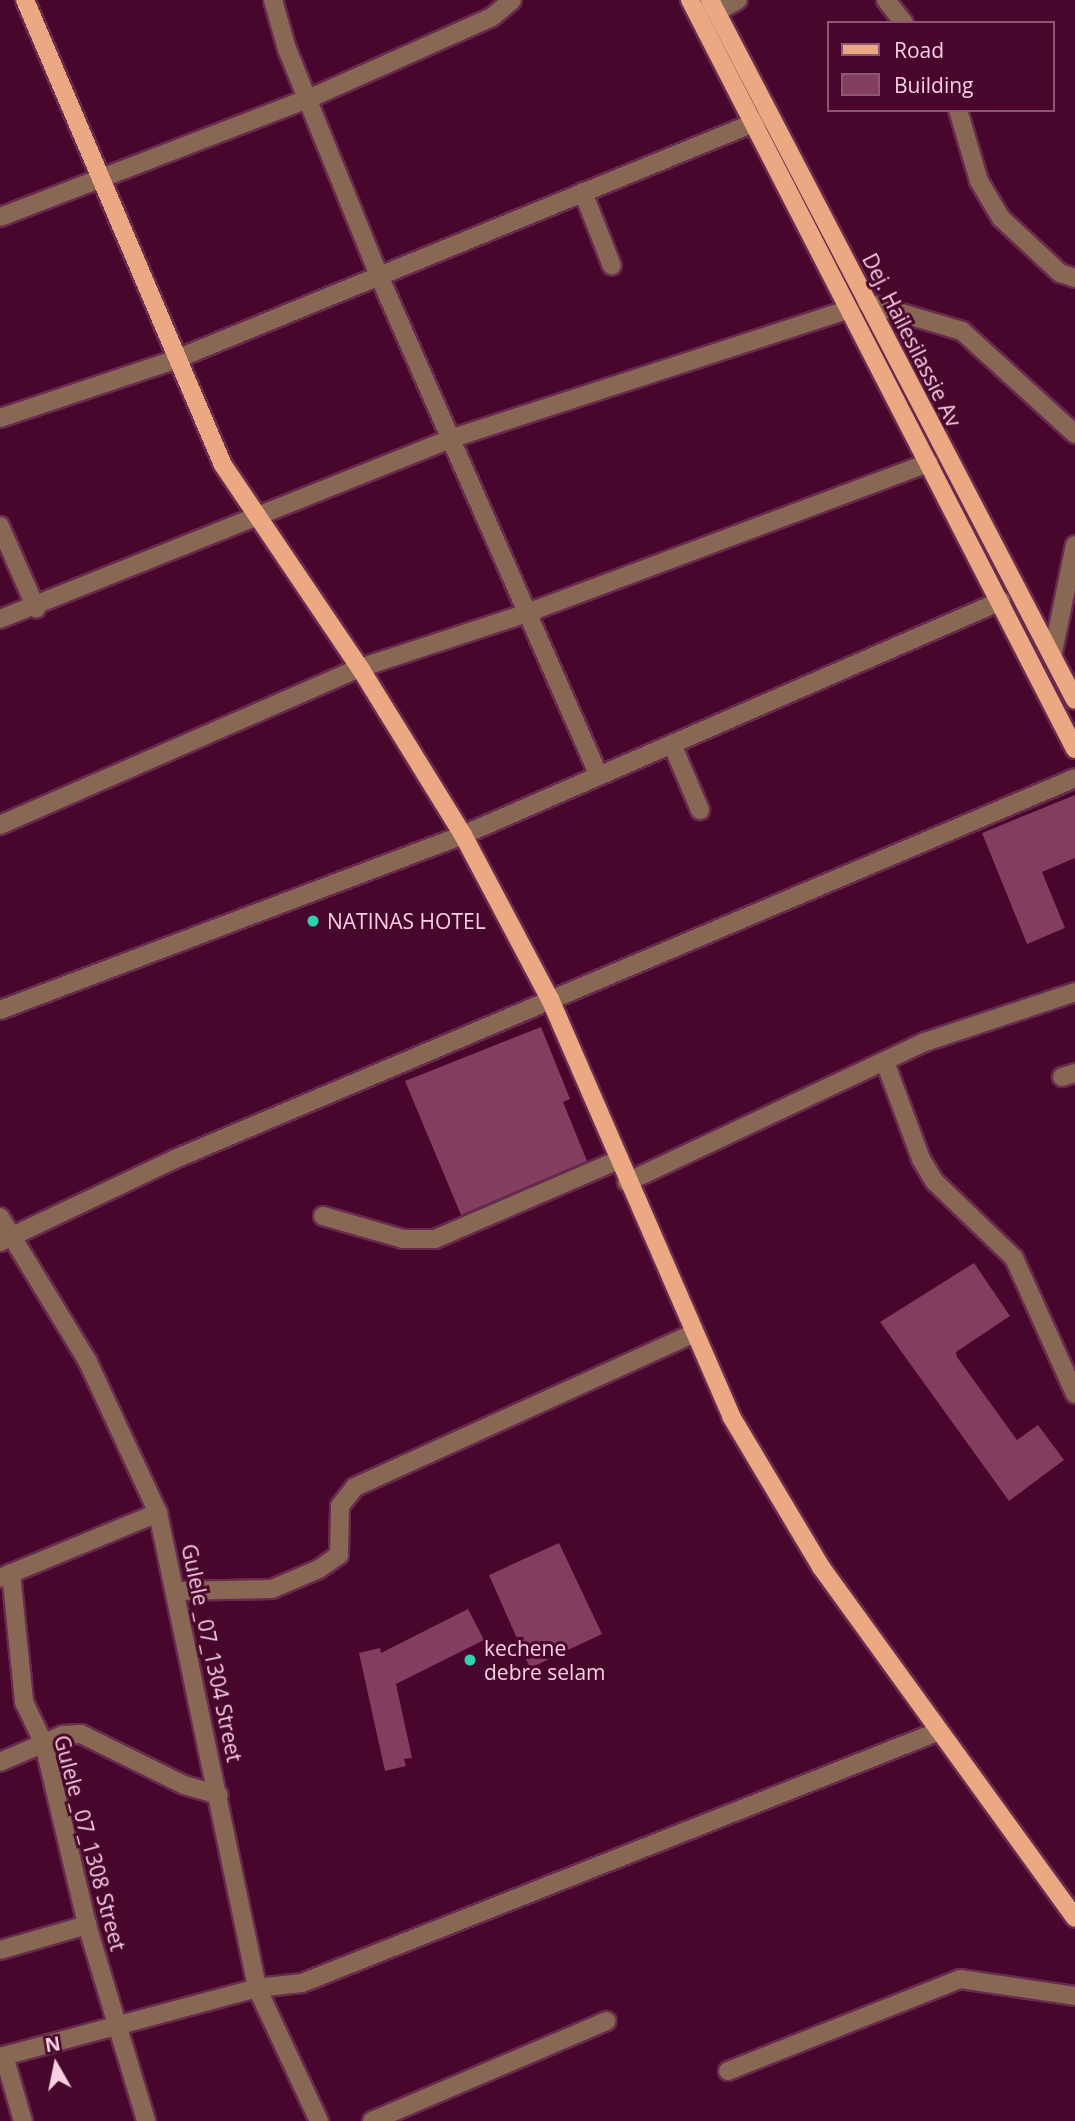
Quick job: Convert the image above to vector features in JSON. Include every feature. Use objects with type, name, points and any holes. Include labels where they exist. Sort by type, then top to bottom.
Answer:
[{"type":"main road","points":[[25,0],[174,360],[223,466],[360,668],[463,835],[550,999],[627,1182],[731,1416],[821,1567],[937,1732],[1075,1917]]},
{"type":"main road","points":[[690,0],[756,122],[848,310],[1001,601],[1075,750]]},
{"type":"main road","name":"Dej. Hailesilassie Av","points":[[714,6],[1010,581],[1052,653],[1075,700]]},
{"type":"street","points":[[273,0],[380,278],[453,438],[599,776]]},
{"type":"street","points":[[0,217],[96,176],[309,99],[492,17],[512,0]]},
{"type":"street","points":[[714,6],[738,0]]},
{"type":"street","points":[[886,0],[902,21]]},
{"type":"street","points":[[959,112],[979,181],[1001,218],[1060,273],[1075,278]]},
{"type":"street","points":[[0,418],[174,360],[756,122]]},
{"type":"street","points":[[583,192],[611,265]]},
{"type":"street","points":[[867,303],[962,331],[1075,434]]},
{"type":"street","points":[[0,619],[36,608],[453,438],[848,310]]},
{"type":"street","points":[[0,825],[360,668],[527,612],[929,463]]},
{"type":"street","points":[[0,526],[36,608]]},
{"type":"street","points":[[1052,653],[1075,545]]},
{"type":"street","points":[[0,1010],[463,835],[1001,601]]},
{"type":"street","points":[[672,744],[700,810]]},
{"type":"street","points":[[7,1240],[175,1159],[1075,778]]},
{"type":"street","points":[[627,1182],[925,1042],[1075,992]]},
{"type":"street","points":[[886,1062],[921,1159],[934,1181],[1014,1258],[1075,1394]]},
{"type":"street","points":[[323,1216],[404,1239],[435,1239],[618,1160]]},
{"type":"street","name":"Gulele _07_1304 Street","points":[[0,1217],[7,1240],[88,1362],[158,1513],[177,1591],[257,1988],[319,2121]]},
{"type":"street","points":[[177,1591],[272,1589],[319,1569],[340,1555],[340,1506],[355,1487],[693,1334]]},
{"type":"street","points":[[5,1576],[158,1513]]},
{"type":"street","name":"Gulele _07_1308 Street","points":[[5,1576],[24,1702],[44,1744],[87,1925],[146,2121]]},
{"type":"street","points":[[23,2121],[2,2057],[116,2023],[257,1988],[302,1983],[937,1732]]},
{"type":"street","points":[[0,1762],[44,1744],[82,1734],[184,1785],[219,1795]]},
{"type":"street","points":[[0,1950],[87,1925]]},
{"type":"street","points":[[728,2071],[960,1979],[1075,1996]]},
{"type":"street","points":[[372,2121],[607,2021]]},
{"type":"building","points":[[1075,795],[1075,858],[1042,872],[1065,928],[1027,944],[982,833]]},
{"type":"building","points":[[541,1027],[570,1099],[563,1102],[587,1161],[461,1215],[405,1081]]},
{"type":"building","points":[[974,1263],[1010,1316],[956,1352],[957,1357],[1017,1440],[1038,1425],[1064,1460],[1009,1501],[880,1322]]},
{"type":"building","points":[[559,1543],[602,1634],[530,1668],[489,1575]]},
{"type":"building","points":[[468,1609],[484,1640],[396,1684],[412,1758],[404,1759],[406,1766],[385,1771],[359,1653],[380,1648],[381,1653]]},
{"type":"place","name":"NATINAS HOTEL","points":[[313,921]]},
{"type":"place","name":"kechene debre selam","points":[[470,1660]]}]
